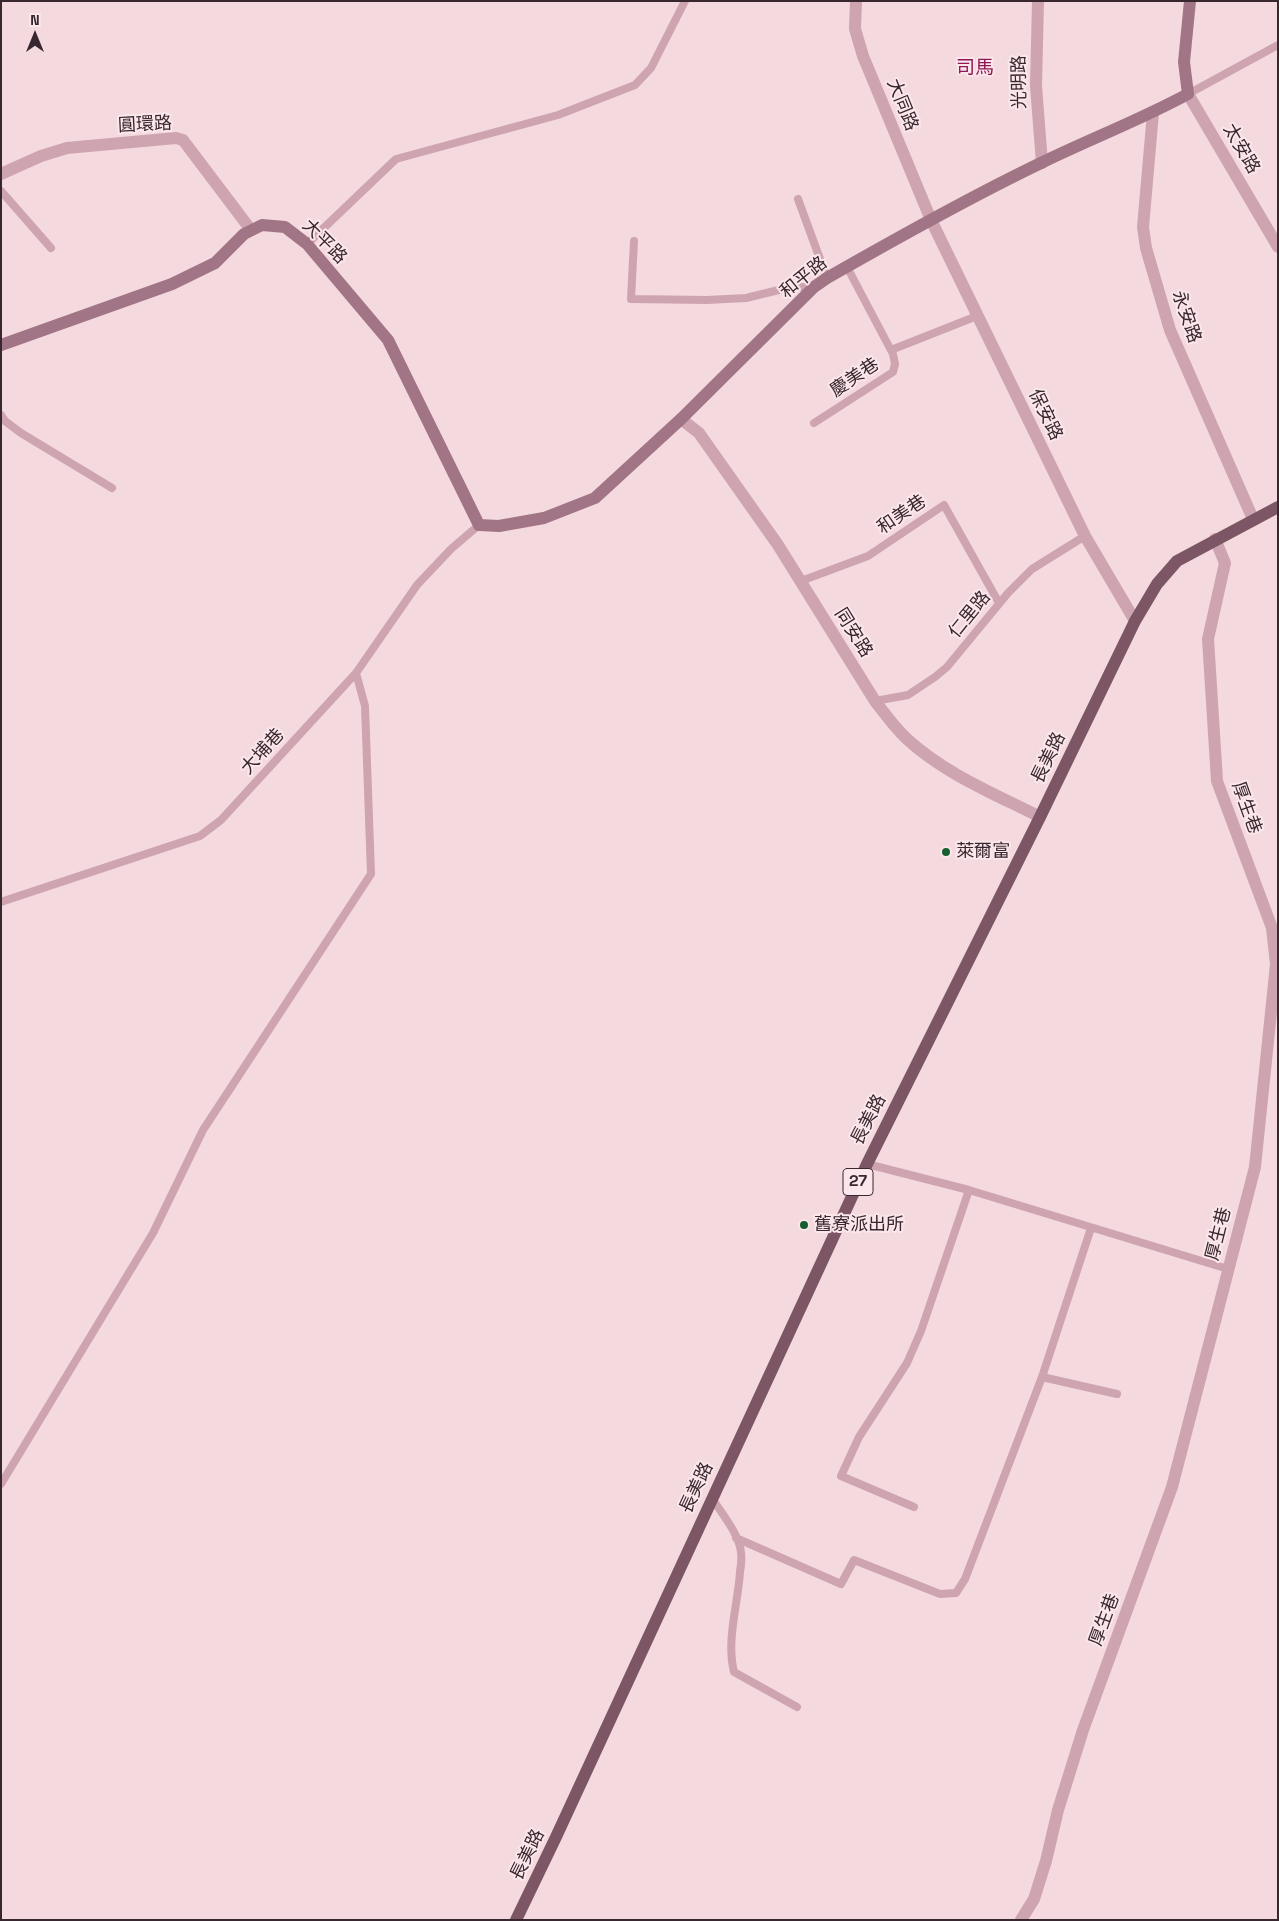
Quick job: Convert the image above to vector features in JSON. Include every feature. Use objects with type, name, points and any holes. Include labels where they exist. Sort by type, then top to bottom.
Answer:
[{"type":"main road","name":"長美路","points":[[516,1920],[866,1164],[1135,621],[1157,584],[1177,561],[1278,507]]},
{"type":"street","name":"大同路","points":[[856,1],[855,29],[863,56],[930,220]]},
{"type":"street","name":"光明路","points":[[1038,1],[1036,86],[1042,163]]},
{"type":"street","points":[[1188,94],[1184,62],[1190,1]]},
{"type":"street","name":"和平路","points":[[479,525],[499,526],[544,518],[595,498],[681,418],[814,288],[827,278],[930,220],[1042,163],[1153,113],[1188,94]]},
{"type":"street","name":"太安路","points":[[1188,94],[1278,247]]},
{"type":"street","name":"永安路","points":[[1153,113],[1143,227],[1146,248],[1170,330],[1253,519]]},
{"type":"street","name":"圓環路","points":[[1,174],[40,156],[67,148],[176,138],[183,140],[251,230]]},
{"type":"street","name":"保安路","points":[[930,220],[1085,536],[1135,621]]},
{"type":"street","name":"大平路","points":[[251,230],[262,225],[284,227],[307,244],[388,340],[479,525]]},
{"type":"street","points":[[1,346],[172,284],[215,263],[244,234],[251,230]]},
{"type":"street","name":"同安路","points":[[681,418],[699,433],[778,545],[875,701],[907,739],[952,772],[1040,816]]},
{"type":"street","name":"厚生巷","points":[[1021,1920],[1034,1899],[1046,1861],[1058,1810],[1083,1730],[1172,1487],[1254,1167],[1276,964],[1272,928],[1218,781],[1208,639],[1225,563],[1215,539]]},
{"type":"lane","points":[[307,244],[396,160],[558,115],[635,85],[651,68],[685,1]]},
{"type":"lane","points":[[1188,94],[1278,46]]},
{"type":"lane","points":[[1,191],[51,248]]},
{"type":"lane","points":[[798,199],[827,278]]},
{"type":"lane","points":[[634,240],[631,299],[708,300],[746,298],[791,287],[814,288]]},
{"type":"lane","name":"慶美巷","points":[[814,423],[893,372],[895,364],[891,350],[847,266]]},
{"type":"lane","name":"慶美巷","points":[[891,350],[977,316]]},
{"type":"lane","points":[[1,415],[5,421],[21,433],[112,488]]},
{"type":"lane","name":"和美巷","points":[[801,581],[868,556],[944,505],[999,603]]},
{"type":"lane","name":"大埔巷","points":[[1,902],[200,836],[220,820],[356,674],[417,585],[451,549],[479,525]]},
{"type":"lane","name":"仁里路","points":[[875,701],[908,695],[935,677],[946,667],[999,603],[1032,569],[1085,536]]},
{"type":"lane","points":[[1,1484],[153,1233],[203,1130],[371,874],[365,706],[356,674]]},
{"type":"lane","points":[[866,1164],[969,1190],[1228,1269]]},
{"type":"lane","points":[[914,1507],[841,1476],[859,1437],[907,1363],[921,1331],[969,1190]]},
{"type":"lane","points":[[736,1538],[841,1584],[854,1560],[940,1594],[956,1594],[965,1579],[1042,1377],[1091,1228]]},
{"type":"lane","points":[[1042,1377],[1117,1394]]},
{"type":"lane","points":[[712,1498],[736,1538],[741,1552],[739,1596],[731,1659],[734,1672],[797,1708]]},
{"type":"place","name":"萊爾富","points":[[946,852]]},
{"type":"place","name":"舊寮派出所","points":[[804,1225]]},
{"type":"district","name":"司馬","points":[[975,69]]}]
